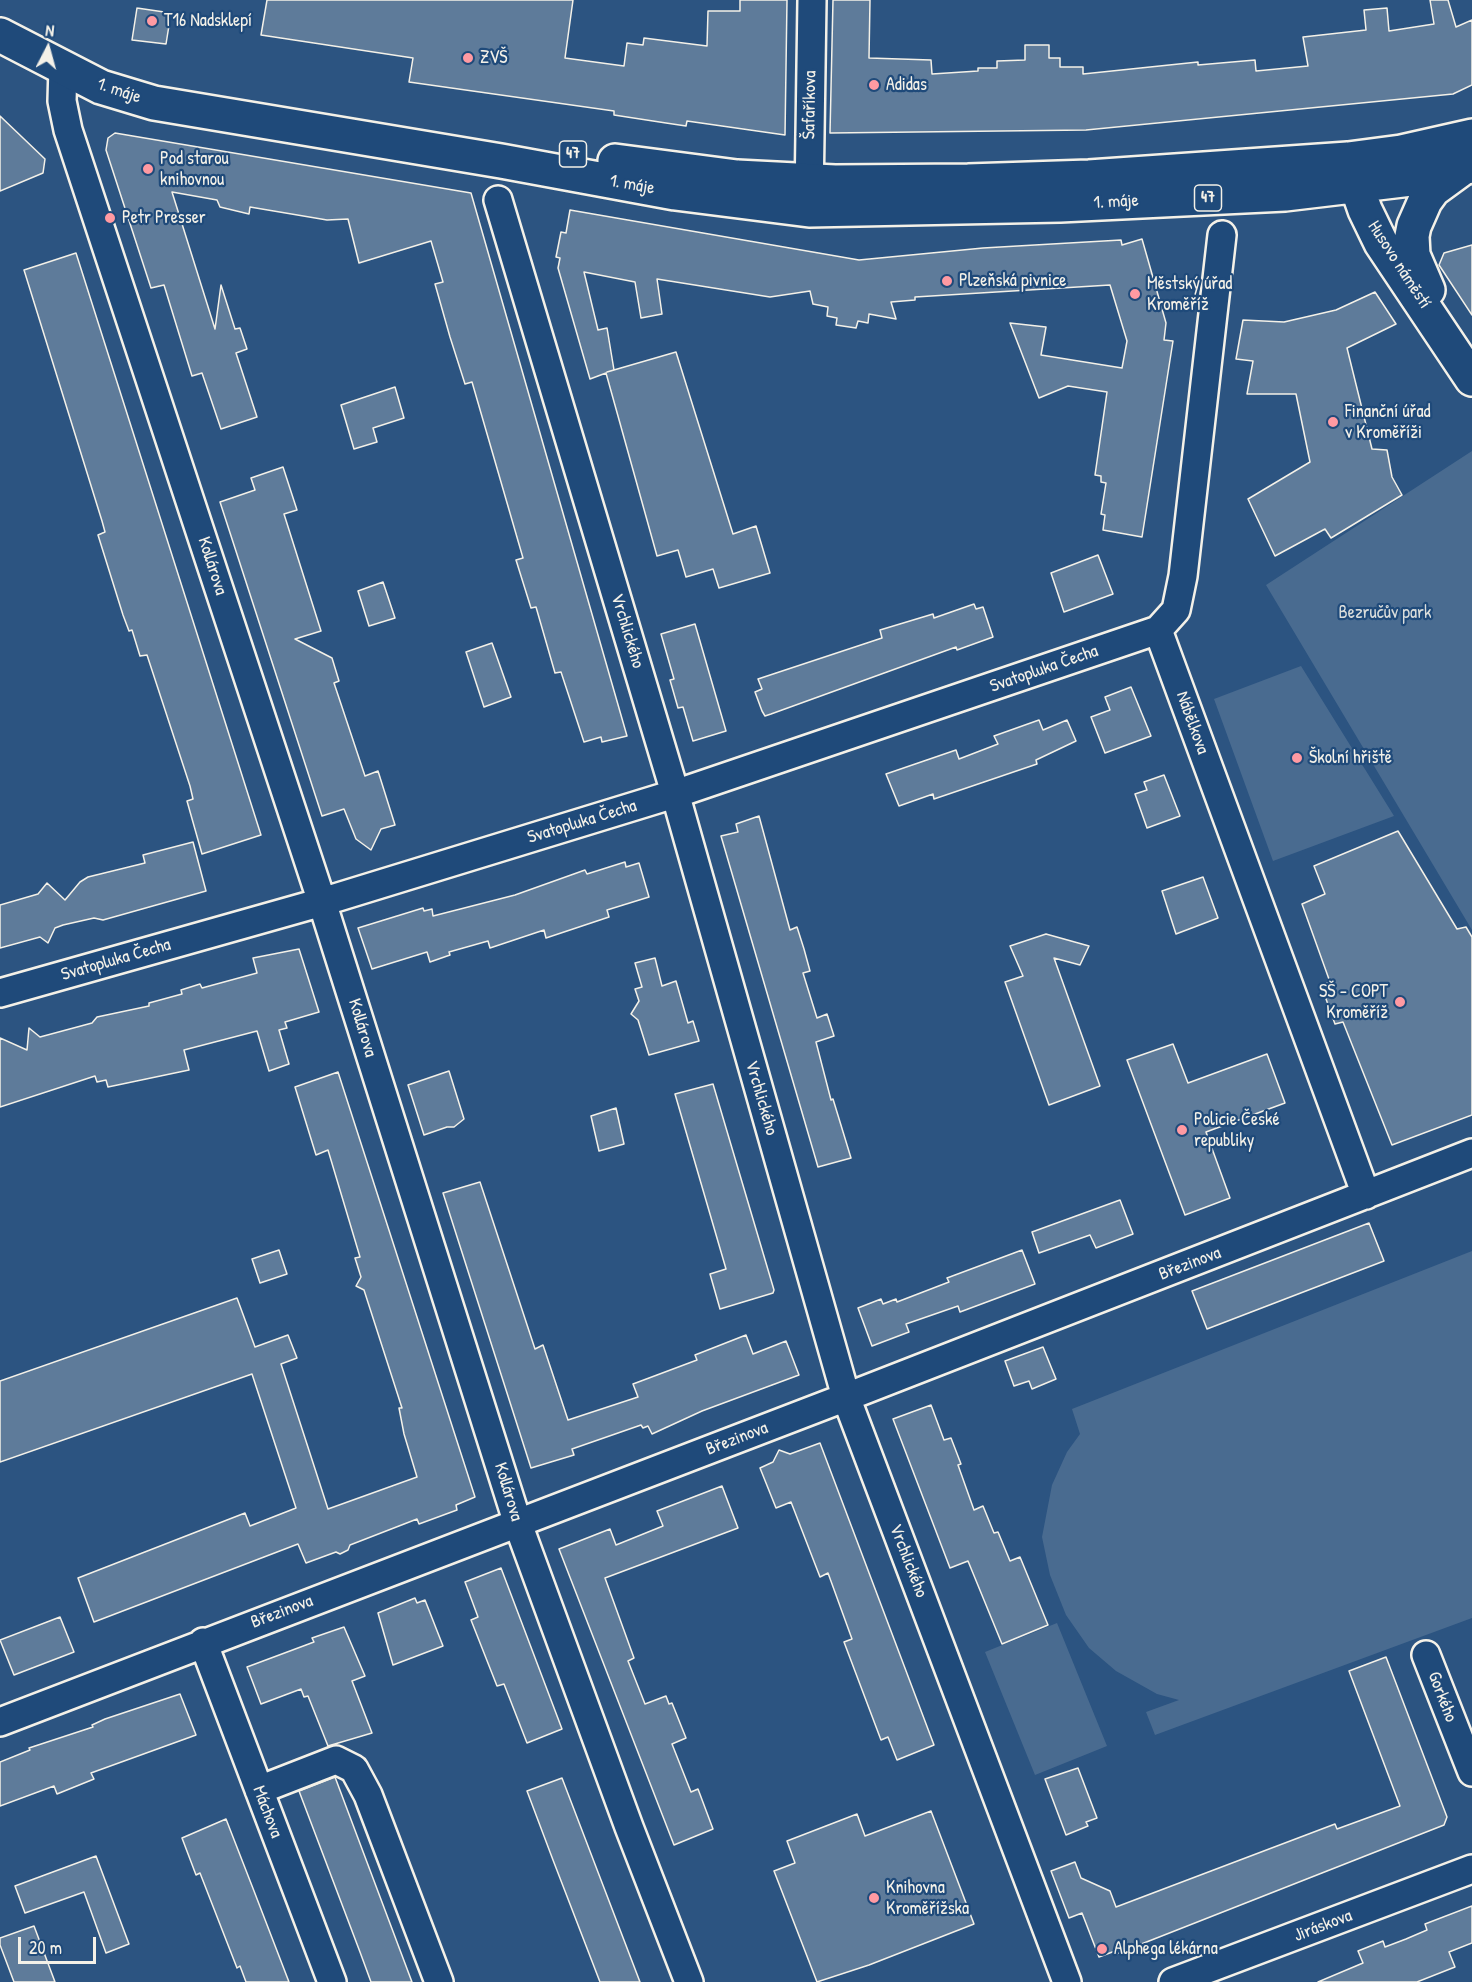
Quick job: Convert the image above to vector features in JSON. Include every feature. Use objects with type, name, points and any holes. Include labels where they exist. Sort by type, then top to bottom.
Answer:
[{"type":"main road","name":"47","points":[[0,35],[63,67]]},
{"type":"main road","name":"1. máje","points":[[63,67],[101,87],[154,103],[501,161],[675,193],[809,195],[957,181],[1352,172]]},
{"type":"main road","name":"47","points":[[1352,172],[1401,152],[1471,156]]},
{"type":"main road","points":[[1471,156],[1456,172],[1433,190],[1418,215],[1412,237],[1413,255],[1449,341],[1472,379]]},
{"type":"main road","name":"Husovo náměstí","points":[[1352,172],[1381,243],[1449,341]]},
{"type":"street","name":"Šafaříkova","points":[[809,195],[812,0]]},
{"type":"street","name":"Kollárova","points":[[63,67],[62,101],[68,130],[322,902],[518,1524],[629,1827],[689,1982]]},
{"type":"street","name":"Vrchlického","points":[[498,200],[675,794],[846,1397],[1067,1982]]},
{"type":"street","points":[[1158,630],[1176,610],[1183,576],[1222,234]]},
{"type":"street","name":"Svatopluka Čecha","points":[[0,993],[322,902],[675,794],[1158,630]]},
{"type":"street","name":"Nábělkova","points":[[1158,630],[1365,1195]]},
{"type":"street","name":"Březinova","points":[[0,1722],[202,1642],[518,1524],[1472,1153]]},
{"type":"street","name":"Máchova","points":[[202,1642],[332,1982]]},
{"type":"street","name":"Gorkého","points":[[1426,1655],[1472,1772]]},
{"type":"street","points":[[259,1790],[336,1760],[354,1769],[369,1795],[439,1982]]},
{"type":"street","name":"Jiráskova","points":[[1173,1982],[1472,1869]]},
{"type":"green space","name":"Bezručův park","points":[[1472,451],[1472,930],[1266,585]]},
{"type":"green space","name":"Školní hřiště","points":[[1301,666],[1394,816],[1273,861],[1214,699]]},
{"type":"green space","points":[[1472,1251],[1472,1618],[1155,1735],[1146,1712],[1179,1700],[1157,1694],[1116,1671],[1089,1648],[1066,1615],[1050,1575],[1042,1537],[1052,1485],[1067,1452],[1080,1434],[1072,1409]]},
{"type":"green space","points":[[1057,1623],[1107,1746],[1035,1775],[985,1652]]},
{"type":"building","points":[[267,0],[573,0],[565,58],[624,66],[627,43],[643,45],[644,38],[707,46],[708,11],[740,11],[740,0],[787,0],[785,135],[687,121],[686,126],[614,115],[614,111],[409,82],[413,58],[261,35]]},
{"type":"building","points":[[833,0],[870,0],[869,58],[931,60],[932,74],[978,71],[978,68],[997,68],[997,61],[1025,60],[1025,45],[1049,45],[1049,58],[1060,58],[1060,67],[1083,67],[1083,74],[1198,62],[1198,65],[1255,60],[1256,71],[1308,66],[1303,37],[1366,30],[1364,10],[1387,8],[1389,31],[1434,24],[1430,0],[1448,0],[1456,27],[1472,20],[1472,85],[1453,94],[1086,130],[830,133]]},
{"type":"building","name":"T16 Nadsklepí","points":[[137,8],[171,13],[166,44],[132,40]]},
{"type":"building","points":[[0,116],[45,159],[43,173],[0,191]]},
{"type":"building","points":[[115,133],[471,193],[627,736],[602,742],[601,737],[584,742],[561,672],[555,673],[536,607],[531,608],[516,560],[523,558],[472,382],[465,384],[450,337],[435,284],[443,282],[431,241],[359,263],[348,219],[327,220],[250,207],[249,214],[220,207],[217,200],[172,192],[215,329],[221,285],[235,329],[240,328],[247,349],[236,353],[257,417],[221,429],[202,373],[192,376],[164,285],[151,288],[106,150],[108,138]]},
{"type":"building","points":[[570,210],[859,260],[983,248],[1121,240],[1122,245],[1142,239],[1166,323],[1164,340],[1173,341],[1142,537],[1103,530],[1105,515],[1101,514],[1106,483],[1101,482],[1101,476],[1095,475],[1107,392],[1068,386],[1039,398],[1010,323],[1046,327],[1041,355],[1122,368],[1127,341],[1110,285],[915,297],[915,300],[891,302],[896,319],[869,314],[868,323],[858,321],[856,328],[836,325],[837,318],[827,316],[828,307],[813,304],[810,291],[770,297],[657,279],[662,314],[641,318],[635,282],[584,272],[598,330],[607,328],[614,370],[676,352],[733,534],[756,526],[770,573],[719,588],[713,569],[686,577],[678,550],[657,556],[606,373],[590,379],[558,268],[560,258],[556,257],[561,232],[566,233]]},
{"type":"building","points":[[1472,245],[1472,315],[1439,265],[1444,253]]},
{"type":"building","points":[[76,253],[261,835],[202,854],[187,801],[193,799],[190,786],[147,655],[140,656],[132,630],[129,631],[123,615],[98,535],[105,532],[102,521],[24,270]]},
{"type":"building","name":"Finanční úřad v Kroměříži","points":[[1375,292],[1396,324],[1347,348],[1372,449],[1387,450],[1392,477],[1402,495],[1331,538],[1325,529],[1275,556],[1248,499],[1310,462],[1296,394],[1247,394],[1253,361],[1236,359],[1243,320],[1284,322],[1336,310]]},
{"type":"building","points":[[395,387],[404,418],[373,428],[377,442],[354,449],[341,405]]},
{"type":"building","points":[[283,467],[297,510],[284,514],[321,631],[295,639],[332,658],[339,681],[334,683],[365,776],[378,771],[395,825],[381,829],[371,850],[356,839],[344,809],[322,816],[220,502],[255,490],[251,478]]},
{"type":"building","points":[[1098,555],[1113,594],[1064,612],[1051,573]]},
{"type":"building","points":[[383,582],[395,618],[369,626],[358,591]]},
{"type":"building","points":[[974,604],[976,609],[983,607],[993,637],[957,650],[956,647],[765,716],[762,711],[755,692],[762,689],[758,679],[882,638],[880,630],[933,614],[934,618]]},
{"type":"building","points":[[695,624],[726,731],[693,741],[683,707],[678,708],[670,680],[674,679],[661,634]]},
{"type":"building","points":[[492,643],[511,697],[484,707],[466,652]]},
{"type":"building","points":[[1131,687],[1151,736],[1105,753],[1091,717],[1110,710],[1105,697]]},
{"type":"building","points":[[1039,720],[1043,730],[1067,720],[1076,741],[1036,760],[1037,764],[934,799],[933,794],[899,806],[886,774],[956,750],[959,759],[998,744],[994,736]]},
{"type":"building","points":[[1164,775],[1180,816],[1147,828],[1135,794],[1147,790],[1144,782]]},
{"type":"building","points":[[759,816],[790,930],[797,927],[804,949],[810,971],[803,973],[817,1018],[827,1014],[834,1036],[816,1042],[831,1100],[833,1099],[851,1158],[818,1167],[721,836],[738,832],[736,824]]},
{"type":"building","name":"SŠ - COPT Kroměříž","points":[[1398,831],[1457,929],[1466,927],[1472,937],[1472,1115],[1392,1145],[1343,1022],[1335,1024],[1321,985],[1330,982],[1302,904],[1325,894],[1314,866]]},
{"type":"building","points":[[193,842],[206,891],[103,920],[94,918],[63,925],[55,928],[48,943],[40,937],[0,948],[0,905],[38,894],[47,883],[65,900],[80,882],[88,877],[145,863],[143,855]]},
{"type":"building","points":[[625,862],[626,867],[639,863],[649,897],[607,910],[609,917],[546,938],[544,930],[490,948],[488,941],[449,952],[450,955],[430,962],[427,952],[372,969],[358,928],[423,908],[424,911],[432,909],[433,916],[515,895],[585,870],[587,874]]},
{"type":"building","points":[[1203,877],[1218,918],[1176,934],[1162,891]]},
{"type":"building","points":[[1046,934],[1089,946],[1080,965],[1054,958],[1100,1086],[1049,1105],[1005,982],[1023,976],[1010,946]]},
{"type":"building","points":[[299,949],[319,1012],[285,1022],[287,1028],[279,1030],[289,1064],[269,1071],[257,1031],[184,1050],[189,1070],[108,1087],[106,1080],[97,1082],[95,1076],[0,1107],[0,1038],[27,1050],[29,1028],[40,1037],[92,1023],[97,1017],[149,1006],[149,1003],[182,994],[181,990],[200,984],[202,988],[257,973],[253,958]]},
{"type":"building","points":[[655,958],[662,986],[676,981],[688,1023],[693,1021],[699,1041],[649,1055],[638,1020],[631,1014],[639,1001],[635,989],[642,987],[635,963]]},
{"type":"building","name":"Policie České republiky","points":[[1173,1044],[1188,1083],[1267,1054],[1285,1103],[1206,1132],[1230,1198],[1185,1215],[1127,1060]]},
{"type":"building","points":[[449,1071],[464,1119],[454,1127],[447,1127],[424,1135],[408,1085]]},
{"type":"building","points":[[338,1072],[475,1497],[456,1505],[457,1510],[419,1524],[417,1519],[350,1545],[348,1550],[340,1554],[336,1552],[306,1563],[298,1544],[94,1622],[78,1578],[245,1513],[250,1526],[296,1508],[252,1374],[0,1462],[0,1381],[237,1298],[255,1347],[288,1335],[297,1358],[281,1364],[328,1509],[417,1477],[404,1434],[399,1408],[402,1408],[364,1290],[356,1286],[361,1277],[355,1258],[360,1257],[328,1150],[316,1155],[295,1087]]},
{"type":"building","points":[[713,1084],[774,1290],[773,1293],[720,1309],[710,1274],[726,1269],[675,1094]]},
{"type":"building","points":[[616,1108],[624,1144],[599,1151],[591,1116]]},
{"type":"building","points":[[480,1182],[535,1349],[543,1345],[568,1420],[638,1397],[633,1384],[697,1360],[695,1355],[746,1335],[753,1354],[786,1341],[799,1375],[702,1411],[652,1434],[648,1426],[643,1428],[641,1425],[572,1449],[574,1455],[531,1468],[443,1193]]},
{"type":"building","points":[[1120,1200],[1133,1234],[1096,1248],[1090,1235],[1039,1253],[1032,1232]]},
{"type":"building","points":[[1369,1223],[1384,1261],[1207,1329],[1192,1291]]},
{"type":"building","points":[[279,1250],[287,1274],[260,1283],[252,1259]]},
{"type":"building","points":[[1022,1250],[1035,1284],[960,1312],[958,1306],[906,1324],[909,1332],[872,1346],[858,1308],[881,1299],[883,1304],[896,1299],[897,1302],[949,1282],[947,1278]]},
{"type":"building","points":[[1043,1347],[1056,1379],[1032,1389],[1029,1381],[1014,1386],[1005,1361]]},
{"type":"building","points":[[931,1405],[944,1440],[951,1438],[974,1510],[983,1506],[994,1533],[998,1532],[1010,1561],[1020,1557],[1048,1625],[1002,1644],[968,1561],[950,1568],[893,1419]]},
{"type":"building","points":[[820,1443],[934,1745],[897,1760],[888,1737],[881,1740],[844,1642],[852,1639],[828,1573],[820,1577],[791,1502],[776,1508],[760,1468],[773,1462],[779,1450],[790,1454]]},
{"type":"building","points":[[722,1486],[738,1528],[605,1578],[634,1658],[628,1661],[645,1704],[666,1696],[669,1704],[672,1703],[686,1738],[672,1744],[691,1792],[698,1789],[713,1829],[674,1845],[559,1549],[610,1529],[616,1545],[663,1526],[657,1511]]},
{"type":"building","points":[[501,1568],[562,1729],[527,1743],[504,1684],[497,1686],[471,1620],[478,1617],[465,1582]]},
{"type":"building","points":[[415,1598],[417,1603],[425,1600],[443,1646],[393,1665],[378,1613]]},
{"type":"building","points":[[60,1617],[74,1652],[14,1675],[0,1640]]},
{"type":"building","points":[[344,1627],[365,1676],[352,1681],[372,1733],[328,1746],[308,1696],[304,1697],[301,1689],[261,1704],[247,1667],[314,1642],[312,1638]]},
{"type":"building","points":[[1386,1657],[1447,1817],[1444,1825],[1116,1954],[1115,1951],[1099,1957],[1082,1913],[1069,1918],[1051,1871],[1075,1862],[1081,1878],[1110,1891],[1116,1907],[1335,1824],[1337,1829],[1400,1806],[1349,1671]]},
{"type":"building","points":[[180,1694],[196,1735],[91,1773],[94,1779],[57,1794],[54,1786],[0,1806],[0,1762],[30,1750],[29,1748],[93,1727],[92,1725],[105,1719]]},
{"type":"building","points":[[1078,1768],[1097,1818],[1086,1822],[1088,1826],[1066,1835],[1045,1779]]},
{"type":"building","points":[[335,1777],[412,1982],[371,1982],[299,1791]]},
{"type":"building","points":[[562,1778],[640,1982],[600,1982],[553,1860],[527,1791]]},
{"type":"building","name":"Knihovna Kroměřížska","points":[[931,1811],[974,1924],[869,1965],[817,1982],[774,1871],[795,1863],[787,1841],[857,1814],[865,1836]]},
{"type":"building","points":[[226,1819],[289,1982],[246,1982],[240,1966],[237,1968],[200,1873],[196,1875],[182,1838]]},
{"type":"building","points":[[96,1856],[129,1944],[106,1953],[84,1892],[25,1913],[15,1886]]},
{"type":"building","points":[[1472,1906],[1472,1943],[1449,1952],[1455,1967],[1417,1982],[1318,1982],[1363,1963],[1358,1951],[1383,1941],[1385,1947],[1406,1939],[1427,1930],[1425,1924]]},
{"type":"building","points":[[34,1926],[55,1982],[14,1982],[0,1945],[0,1938]]},
{"type":"place","name":"T16 Nadsklepí","points":[[152,21]]},
{"type":"place","name":"ZVŠ","points":[[468,58]]},
{"type":"place","name":"Adidas","points":[[874,85]]},
{"type":"place","name":"Pod starou knihovnou","points":[[148,169]]},
{"type":"place","name":"Petr Presser","points":[[110,218]]},
{"type":"place","name":"Plzeňská pivnice","points":[[947,281]]},
{"type":"place","name":"Městský úřad Kroměříž","points":[[1135,294]]},
{"type":"place","name":"Finanční úřad v Kroměříži","points":[[1333,422]]},
{"type":"place","name":"Školní hřiště","points":[[1297,758]]},
{"type":"place","name":"SŠ - COPT Kroměříž","points":[[1400,1002]]},
{"type":"place","name":"Policie České republiky","points":[[1182,1130]]},
{"type":"place","name":"Knihovna Kroměřížska","points":[[874,1898]]},
{"type":"place","name":"Alphega lékárna","points":[[1102,1949]]}]
